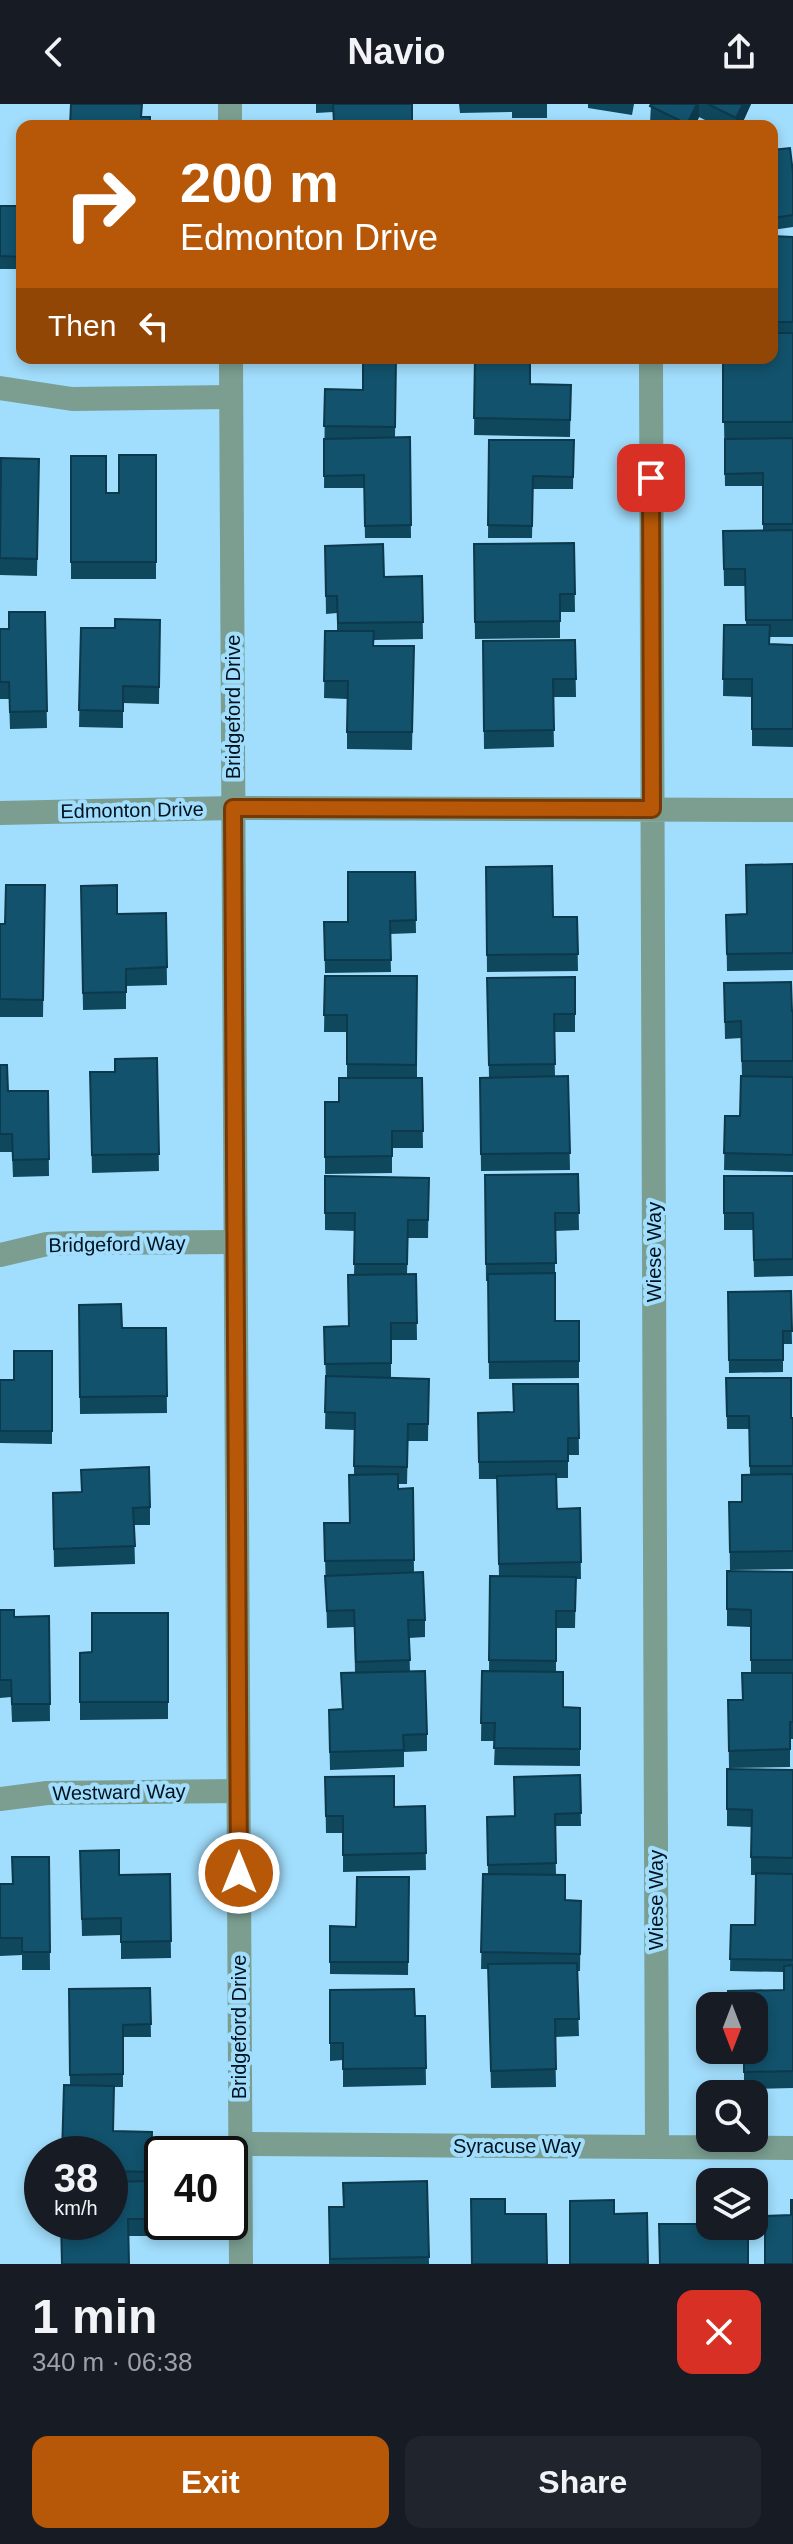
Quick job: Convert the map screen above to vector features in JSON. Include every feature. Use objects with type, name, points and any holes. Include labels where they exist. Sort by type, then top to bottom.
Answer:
[{"type":"street","name":"Bridgeford Drive","points":[[231,364],[240,2136]]},
{"type":"street","name":"Wiese Way","points":[[651,364],[657,2147]]},
{"type":"street","points":[[0,388],[72,399],[231,397]]},
{"type":"street","name":"Edmonton Drive","points":[[0,813],[233,808],[793,810]]},
{"type":"street","name":"Bridgeford Way","points":[[0,1255],[47,1244],[235,1242]]},
{"type":"street","name":"Westward Way","points":[[0,1799],[47,1793],[238,1791]]},
{"type":"street","name":"Syracuse Way","points":[[248,2144],[793,2148]]},
{"type":"street","name":"Bridgeford Drive","points":[[241,2240],[241,2264]]},
{"type":"building","points":[[71,104],[142,104],[141,117],[150,117],[150,120],[70,120]]},
{"type":"building","points":[[333,104],[412,104],[412,120],[334,120]]},
{"type":"building","points":[[697,104],[689,120],[679,120],[650,106]]},
{"type":"building","points":[[708,104],[743,104],[736,118]]},
{"type":"building","points":[[790,148],[793,215],[778,217],[778,149]]},
{"type":"building","points":[[0,206],[16,206],[16,257],[0,256]]},
{"type":"building","points":[[778,236],[793,237],[793,322],[778,322]]},
{"type":"building","points":[[778,333],[793,333],[793,422],[723,422],[723,364],[778,364]]},
{"type":"building","points":[[363,364],[396,364],[395,427],[324,426],[325,389],[363,390]]},
{"type":"building","points":[[475,364],[530,364],[530,384],[571,385],[570,420],[474,418]]},
{"type":"building","points":[[410,437],[411,525],[365,526],[364,475],[324,476],[324,439]]},
{"type":"building","points":[[793,438],[793,524],[763,524],[763,473],[725,474],[725,439]]},
{"type":"building","points":[[489,440],[574,440],[573,477],[533,476],[532,526],[488,525]]},
{"type":"building","points":[[119,455],[156,455],[156,562],[71,562],[71,456],[106,456],[106,493],[119,493]]},
{"type":"building","points":[[1,458],[39,459],[37,559],[0,558]]},
{"type":"building","points":[[793,530],[793,620],[746,620],[745,569],[724,569],[723,531]]},
{"type":"building","points":[[574,543],[575,594],[560,594],[560,621],[475,622],[474,544]]},
{"type":"building","points":[[383,544],[384,577],[422,576],[423,622],[338,623],[337,596],[326,596],[325,546]]},
{"type":"building","points":[[9,612],[45,612],[47,711],[10,712],[9,682],[0,682],[0,629],[9,629]]},
{"type":"building","points":[[115,619],[160,620],[159,687],[123,686],[123,711],[79,710],[81,628],[115,628]]},
{"type":"building","points":[[724,625],[770,625],[769,644],[793,645],[793,729],[752,729],[752,679],[723,679]]},
{"type":"building","points":[[325,631],[374,631],[373,646],[414,646],[412,732],[347,732],[348,681],[324,681]]},
{"type":"building","points":[[575,640],[576,679],[553,679],[554,730],[484,731],[483,641]]},
{"type":"building","points":[[793,864],[793,953],[727,954],[726,915],[747,914],[746,865]]},
{"type":"building","points":[[552,866],[553,917],[577,917],[578,954],[487,955],[486,867]]},
{"type":"building","points":[[348,872],[415,872],[416,920],[390,921],[391,960],[325,960],[324,922],[348,922]]},
{"type":"building","points":[[6,885],[45,885],[43,1000],[0,999],[0,924],[5,924]]},
{"type":"building","points":[[117,885],[117,914],[166,913],[167,967],[126,969],[126,992],[83,993],[81,886]]},
{"type":"building","points":[[325,976],[417,976],[416,1065],[347,1064],[347,1015],[324,1015]]},
{"type":"building","points":[[575,977],[575,1014],[554,1014],[555,1064],[489,1065],[487,978]]},
{"type":"building","points":[[791,982],[793,1061],[742,1061],[741,1021],[725,1022],[724,983]]},
{"type":"building","points":[[157,1058],[159,1154],[92,1155],[90,1072],[115,1072],[115,1059]]},
{"type":"building","points":[[0,1065],[7,1065],[8,1091],[48,1091],[49,1159],[13,1160],[12,1134],[0,1134]]},
{"type":"building","points":[[568,1076],[570,1153],[481,1154],[480,1078]]},
{"type":"building","points":[[741,1076],[793,1077],[793,1155],[724,1153],[725,1116],[740,1116]]},
{"type":"building","points":[[339,1078],[422,1078],[423,1131],[392,1131],[392,1156],[325,1157],[325,1102],[339,1102]]},
{"type":"building","points":[[578,1174],[579,1213],[555,1213],[556,1263],[486,1264],[485,1175]]},
{"type":"building","points":[[325,1176],[429,1178],[428,1220],[408,1220],[407,1264],[354,1264],[355,1213],[325,1213]]},
{"type":"building","points":[[724,1176],[793,1176],[793,1259],[754,1260],[753,1213],[724,1213]]},
{"type":"building","points":[[555,1273],[555,1321],[579,1321],[579,1361],[489,1362],[488,1274]]},
{"type":"building","points":[[416,1274],[417,1323],[391,1323],[391,1363],[325,1364],[324,1327],[349,1326],[348,1275]]},
{"type":"building","points":[[791,1291],[792,1331],[783,1331],[783,1360],[729,1360],[728,1292]]},
{"type":"building","points":[[121,1304],[122,1328],[166,1328],[167,1396],[80,1397],[79,1305]]},
{"type":"building","points":[[14,1351],[52,1351],[52,1431],[0,1431],[0,1380],[14,1380]]},
{"type":"building","points":[[326,1376],[429,1379],[428,1424],[408,1424],[407,1467],[354,1466],[355,1413],[325,1412]]},
{"type":"building","points":[[726,1378],[791,1378],[793,1466],[750,1466],[749,1416],[727,1416]]},
{"type":"building","points":[[513,1384],[578,1384],[579,1438],[568,1438],[568,1461],[479,1462],[478,1413],[514,1412]]},
{"type":"building","points":[[149,1467],[150,1507],[133,1508],[135,1546],[54,1549],[53,1493],[82,1492],[81,1470]]},
{"type":"building","points":[[398,1474],[398,1489],[413,1488],[414,1560],[325,1561],[324,1523],[350,1523],[349,1475]]},
{"type":"building","points":[[556,1474],[557,1509],[580,1508],[581,1562],[499,1564],[497,1476]]},
{"type":"building","points":[[793,1474],[793,1551],[730,1552],[729,1502],[742,1502],[742,1475]]},
{"type":"building","points":[[727,1571],[793,1572],[793,1660],[751,1660],[751,1610],[727,1609]]},
{"type":"building","points":[[423,1572],[425,1620],[408,1620],[410,1660],[356,1662],[354,1610],[327,1611],[325,1576]]},
{"type":"building","points":[[490,1576],[576,1577],[575,1611],[556,1611],[556,1661],[489,1660]]},
{"type":"building","points":[[0,1610],[14,1610],[14,1617],[49,1616],[50,1704],[12,1704],[11,1680],[0,1680]]},
{"type":"building","points":[[92,1613],[168,1613],[168,1702],[80,1702],[80,1653],[92,1652]]},
{"type":"building","points":[[425,1671],[427,1734],[403,1735],[404,1750],[330,1752],[329,1710],[343,1709],[341,1673]]},
{"type":"building","points":[[482,1671],[563,1672],[563,1707],[580,1708],[580,1749],[494,1748],[495,1723],[481,1723]]},
{"type":"building","points":[[742,1673],[793,1673],[790,1749],[729,1751],[728,1700],[743,1700]]},
{"type":"building","points":[[727,1769],[793,1770],[793,1858],[751,1857],[752,1810],[727,1809]]},
{"type":"building","points":[[580,1775],[581,1813],[555,1814],[556,1863],[488,1865],[487,1817],[515,1816],[514,1777]]},
{"type":"building","points":[[394,1776],[394,1807],[425,1806],[426,1853],[343,1855],[343,1816],[326,1816],[325,1777]]},
{"type":"building","points":[[119,1850],[119,1875],[170,1874],[171,1941],[121,1942],[121,1918],[82,1919],[80,1851]]},
{"type":"building","points":[[12,1857],[49,1857],[50,1952],[22,1952],[22,1938],[0,1938],[0,1884],[13,1884]]},
{"type":"building","points":[[756,1873],[793,1874],[793,1960],[730,1959],[731,1925],[755,1925]]},
{"type":"building","points":[[483,1874],[565,1875],[565,1900],[581,1901],[580,1954],[481,1952]]},
{"type":"building","points":[[357,1877],[409,1877],[408,1962],[330,1962],[330,1926],[356,1927]]},
{"type":"building","points":[[577,1963],[579,2019],[555,2019],[556,2069],[491,2071],[488,1964]]},
{"type":"building","points":[[793,1965],[793,2071],[744,2072],[744,2064],[768,2064],[768,1992],[728,1991],[784,1990],[784,1966]]},
{"type":"building","points":[[150,1988],[151,2024],[123,2025],[123,2074],[70,2075],[69,1989]]},
{"type":"building","points":[[414,1989],[415,2016],[425,2016],[426,2068],[343,2069],[343,2043],[330,2043],[330,1990]]},
{"type":"building","points":[[64,2085],[114,2086],[113,2131],[152,2132],[152,2136],[144,2136],[144,2172],[128,2171],[128,2136],[63,2136]]},
{"type":"building","points":[[144,2181],[144,2219],[128,2219],[128,2182]]},
{"type":"building","points":[[427,2181],[429,2257],[330,2259],[329,2207],[344,2207],[343,2183]]},
{"type":"building","points":[[471,2199],[505,2199],[505,2214],[546,2214],[547,2264],[472,2264]]},
{"type":"building","points":[[614,2200],[614,2214],[647,2213],[648,2264],[570,2264],[570,2201]]},
{"type":"building","points":[[793,2200],[793,2264],[765,2264],[768,2216],[791,2215]]},
{"type":"building","points":[[128,2219],[129,2264],[62,2264],[61,2240],[128,2240]]},
{"type":"building","points":[[659,2224],[696,2224],[696,2240],[748,2240],[748,2264],[660,2264]]},
{"type":"route","points":[[239,1873],[233,808],[652,809],[651,478]]}]
